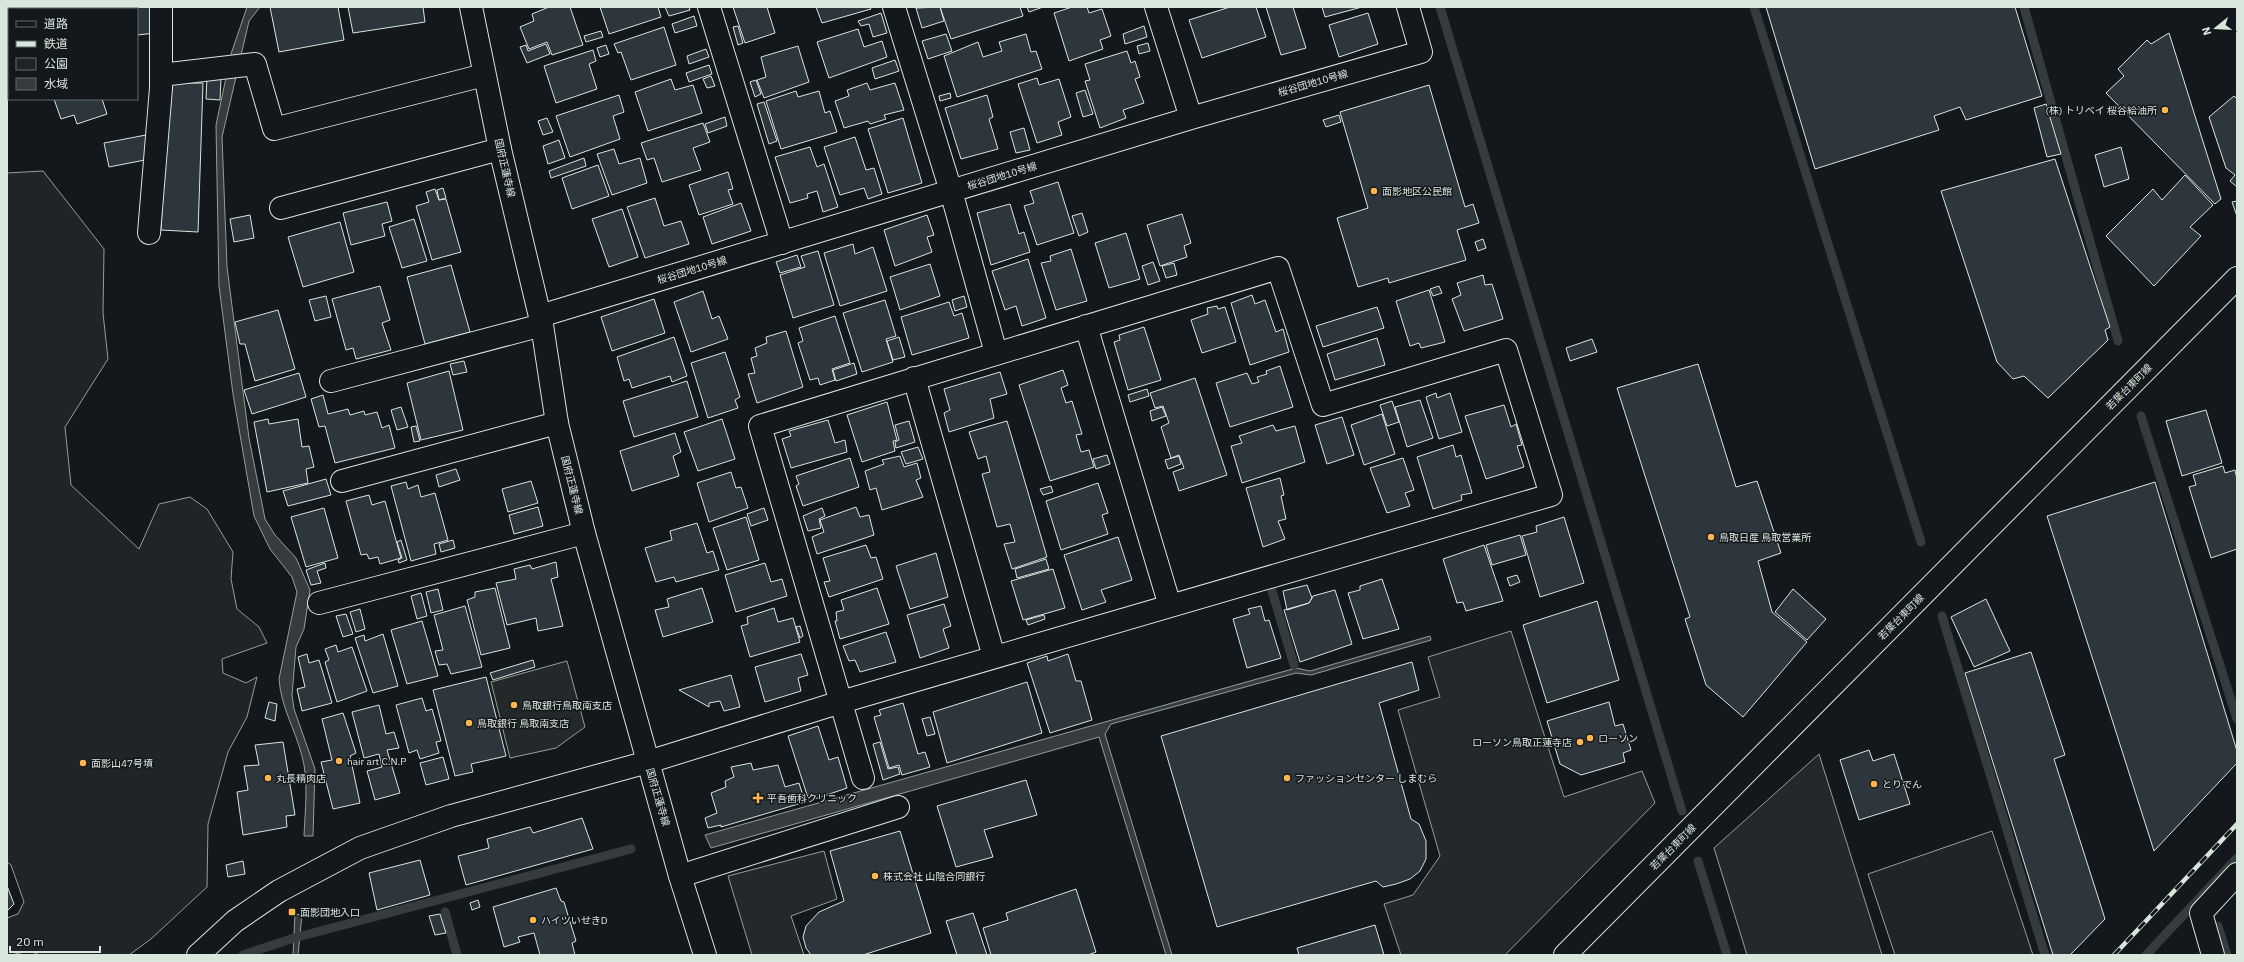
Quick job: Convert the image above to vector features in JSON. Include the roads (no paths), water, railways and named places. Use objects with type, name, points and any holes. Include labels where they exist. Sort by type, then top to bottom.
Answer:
[{"type":"street","points":[[149,233],[161,75],[161,7]]},
{"type":"street","name":"国府正蓮寺線","points":[[471,7],[500,149],[541,321],[557,423],[584,533],[680,876],[705,955]]},
{"type":"street","points":[[709,7],[782,243]]},
{"type":"street","points":[[894,7],[951,191],[996,353]]},
{"type":"street","points":[[1156,7],[1191,118]]},
{"type":"street","name":"桜谷団地10号線","points":[[331,381],[541,321],[782,243],[1191,118],[1421,52],[1408,7]]},
{"type":"street","points":[[161,75],[255,64],[274,129],[484,75]]},
{"type":"street","points":[[281,208],[500,149]]},
{"type":"street","points":[[198,955],[235,921],[279,891],[360,848],[451,816],[648,762],[841,702],[1551,495],[1506,350],[1323,405],[1278,268],[760,426],[841,702],[863,778]]},
{"type":"street","name":"若葉台東町線","points":[[1565,955],[2237,278]]},
{"type":"street","points":[[1086,326],[1170,606]]},
{"type":"street","points":[[914,378],[994,657]]},
{"type":"street","points":[[342,481],[557,423]]},
{"type":"street","points":[[319,603],[584,533]]},
{"type":"street","points":[[680,876],[898,807]]},
{"type":"street","points":[[2213,955],[2200,913],[2237,874]]},
{"type":"water","points":[[247,7],[260,7],[249,21],[222,137],[227,267],[249,438],[265,519],[275,535],[296,558],[310,590],[304,629],[296,647],[292,695],[294,709],[315,769],[313,836],[304,836],[306,796],[304,766],[299,746],[282,699],[279,679],[297,592],[292,577],[270,549],[254,516],[233,394],[219,286],[216,125],[231,54]]},
{"type":"water","points":[[1430,636],[1431,640],[1311,675],[1296,673],[1111,724],[1105,734],[1172,955],[1166,955],[1099,737],[711,848],[705,835],[1296,668],[1310,671]]},
{"type":"water","points":[[295,914],[302,915],[298,955],[293,955]]},
{"type":"waterway","points":[[1440,7],[1682,811]]},
{"type":"waterway","points":[[1754,7],[1921,542]]},
{"type":"waterway","points":[[2024,7],[2118,341]]},
{"type":"waterway","points":[[2141,416],[2237,719]]},
{"type":"waterway","points":[[1272,591],[1294,665]]},
{"type":"waterway","points":[[1942,616],[2045,955]]},
{"type":"waterway","points":[[243,955],[294,938],[631,849]]},
{"type":"waterway","points":[[2146,955],[2237,858]]},
{"type":"waterway","points":[[1698,861],[1727,955]]},
{"type":"waterway","points":[[445,912],[457,955]]},
{"type":"waterway","points":[[2218,926],[2227,955]]},
{"type":"railway","points":[[2114,955],[2237,824]]},
{"type":"place","name":"(株) トリベイ 桜谷給油所","points":[[2165,110]]},
{"type":"place","name":"面影地区公民館","points":[[1374,191]]},
{"type":"place","name":"鳥取日産 鳥取営業所","points":[[1711,537]]},
{"type":"place","name":"鳥取銀行鳥取南支店","points":[[514,705]]},
{"type":"place","name":"鳥取銀行 鳥取南支店","points":[[469,723]]},
{"type":"place","name":"ローソン","points":[[1590,738]]},
{"type":"place","name":"ローソン鳥取正蓮寺店","points":[[1580,742]]},
{"type":"place","name":"hair art C.N.P","points":[[339,761]]},
{"type":"place","name":"面影山47号墳","points":[[83,763]]},
{"type":"place","name":"丸長精肉店","points":[[268,778]]},
{"type":"place","name":"ファッションセンター しまむら","points":[[1287,778]]},
{"type":"place","name":"とりでん","points":[[1874,784]]},
{"type":"place","name":"平吾歯科クリニック","points":[[758,798]]},
{"type":"place","name":"株式会社 山陰合同銀行","points":[[875,876]]},
{"type":"place","name":"面影団地入口","points":[[292,912]]},
{"type":"place","name":"ハイツいせきD","points":[[533,920]]}]
